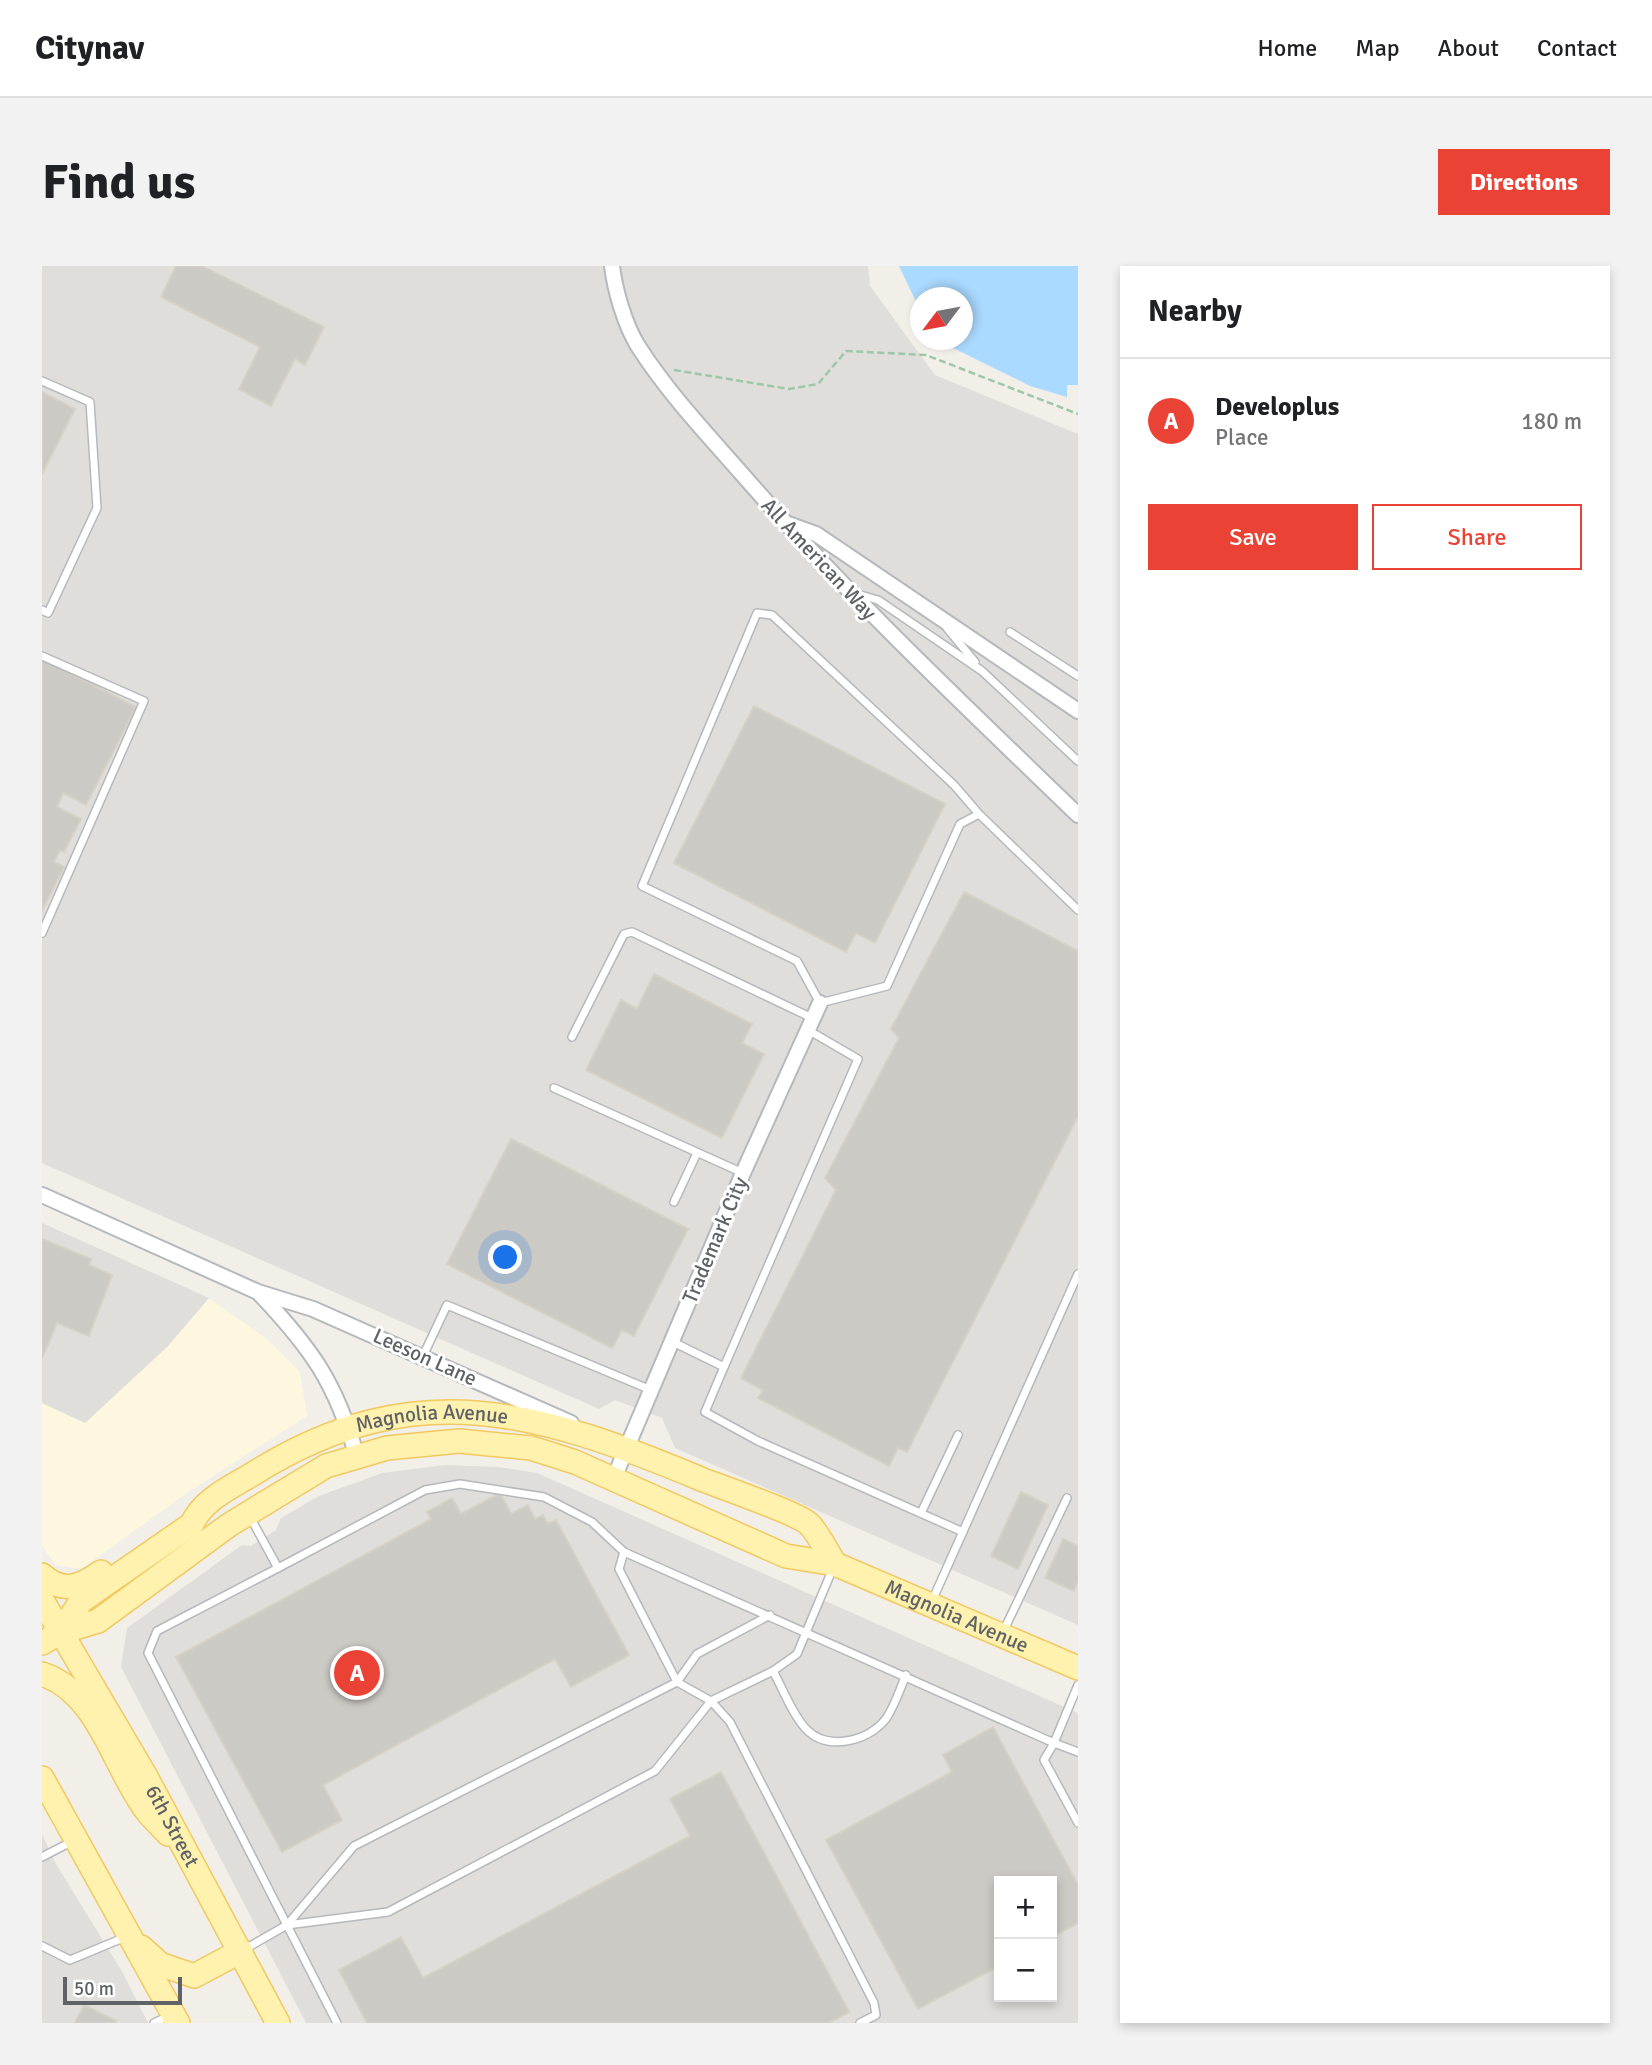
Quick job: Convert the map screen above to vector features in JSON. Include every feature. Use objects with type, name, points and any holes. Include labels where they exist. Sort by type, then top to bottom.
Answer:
[{"type":"main road","name":"Magnolia Avenue","points":[[48,1635],[81,1601],[192,1524],[199,1508],[315,1438],[381,1419],[460,1411],[542,1421],[626,1448],[808,1524],[835,1564]]},
{"type":"main road","name":"Magnolia Avenue","points":[[48,1635],[98,1622],[248,1513],[326,1466],[421,1444],[471,1442],[531,1448],[614,1478],[786,1556],[835,1564],[1078,1668]]},
{"type":"main road","points":[[42,1574],[54,1584],[65,1588],[77,1586],[91,1580],[181,1514],[199,1508]]},
{"type":"main road","points":[[42,1600],[48,1635]]},
{"type":"main road","name":"6th Street","points":[[48,1635],[192,1859],[278,2023]]},
{"type":"main road","points":[[42,1674],[60,1679],[89,1710],[145,1810],[192,1859]]},
{"type":"main road","points":[[42,1778],[128,1936],[168,2020]]},
{"type":"main road","points":[[128,1936],[160,1964],[194,1976],[241,1951]]},
{"type":"street","name":"All American Way","points":[[612,266],[615,284],[637,344],[676,398],[784,523],[848,591],[1078,815]]},
{"type":"street","points":[[784,523],[816,534],[1078,711]]},
{"type":"street","name":"Trademark City","points":[[614,1478],[743,1174],[820,1003]]},
{"type":"street","name":"Leeson Lane","points":[[42,1195],[258,1292],[313,1308],[626,1448]]},
{"type":"street","name":"Leeson Lane","points":[[258,1292],[311,1351],[329,1379],[349,1428],[357,1457]]},
{"type":"lane","points":[[42,381],[90,402],[97,508],[48,613],[42,610]]},
{"type":"lane","points":[[848,591],[878,600],[982,671]]},
{"type":"lane","points":[[979,814],[960,824],[887,986],[820,1003],[797,961],[642,886],[757,614],[772,615],[954,785],[979,814],[1078,910]]},
{"type":"lane","points":[[940,619],[982,671],[1078,761]]},
{"type":"lane","points":[[1010,632],[1078,676]]},
{"type":"lane","points":[[42,656],[144,701],[42,933]]},
{"type":"lane","points":[[572,1037],[624,934],[632,932],[811,1024],[858,1059],[705,1412],[758,1441],[963,1532]]},
{"type":"lane","points":[[554,1088],[743,1174]]},
{"type":"lane","points":[[674,1202],[697,1153]]},
{"type":"lane","points":[[930,1605],[1078,1274]]},
{"type":"lane","points":[[423,1356],[447,1305],[651,1390]]},
{"type":"lane","points":[[673,1342],[724,1367]]},
{"type":"lane","points":[[920,1513],[958,1435]]},
{"type":"lane","points":[[337,2023],[148,1653],[157,1631],[425,1490],[460,1483],[544,1497],[592,1522],[624,1552],[807,1630],[1078,1752]]},
{"type":"lane","points":[[1001,1635],[1067,1498]]},
{"type":"lane","points":[[248,1513],[278,1568]]},
{"type":"lane","points":[[624,1552],[619,1569],[677,1682],[711,1701],[730,1722],[874,2003],[876,2015],[860,2023]]},
{"type":"lane","points":[[287,1925],[388,1912],[655,1771],[711,1701],[773,1671],[797,1654],[835,1564]]},
{"type":"lane","points":[[241,1951],[287,1925],[354,1846],[677,1682],[697,1654],[770,1615]]},
{"type":"lane","points":[[773,1671],[807,1731],[827,1742],[843,1742],[864,1734],[884,1721],[906,1675]]},
{"type":"lane","points":[[1078,1685],[1044,1760],[1078,1824]]},
{"type":"lane","points":[[42,1857],[75,1840]]},
{"type":"lane","points":[[42,1946],[70,1961],[128,1936]]},
{"type":"path","points":[[653,366],[789,389],[818,384],[846,351],[926,355],[1078,414]]},
{"type":"shaded area","points":[[42,266],[868,266],[870,286],[910,341],[910,350],[917,350],[935,375],[1078,434],[1078,1625],[675,1448],[662,1418],[615,1400],[599,1409],[42,1163]]},
{"type":"shaded area","points":[[42,1223],[209,1298],[167,1347],[85,1423],[42,1403]]},
{"type":"shaded area","points":[[209,1298],[268,1340],[300,1372],[307,1416],[188,1492],[81,1569],[56,1565],[42,1546],[42,1403],[85,1423],[167,1347]]},
{"type":"shaded area","points":[[445,1465],[498,1467],[537,1473],[1078,1713],[1078,2023],[306,2023],[121,1667],[127,1628],[242,1545],[251,1546],[276,1530],[281,1518],[319,1496],[382,1473]]},
{"type":"shaded area","points":[[42,1834],[56,1864],[123,1973],[148,2023],[42,2023]]},
{"type":"water","points":[[899,266],[1078,266],[1078,385],[1067,385],[1067,397],[1030,386],[957,350],[973,350],[973,287],[910,289]]},
{"type":"building","points":[[176,266],[202,266],[324,327],[305,365],[295,359],[271,406],[239,389],[260,347],[161,297]]},
{"type":"building","points":[[42,392],[75,409],[42,474]]},
{"type":"building","points":[[42,659],[136,707],[86,805],[63,793],[57,807],[81,819],[64,852],[60,850],[54,862],[64,867],[42,911]]},
{"type":"building","points":[[754,706],[945,804],[875,943],[856,933],[846,952],[674,863]]},
{"type":"building","points":[[964,892],[1078,951],[1078,1116],[907,1452],[898,1448],[889,1466],[758,1398],[763,1390],[741,1378],[836,1190],[825,1178],[899,1038],[891,1029]]},
{"type":"building","points":[[654,974],[752,1024],[742,1043],[764,1054],[722,1138],[586,1070],[621,1000],[637,1009]]},
{"type":"building","points":[[511,1139],[688,1229],[634,1336],[622,1330],[612,1348],[447,1264]]},
{"type":"building","points":[[42,1239],[91,1259],[89,1265],[112,1275],[89,1336],[57,1323],[42,1358]]},
{"type":"building","points":[[1021,1492],[1048,1505],[1018,1569],[991,1556]]},
{"type":"building","points":[[500,1493],[511,1514],[528,1505],[535,1519],[543,1515],[548,1524],[556,1520],[629,1655],[571,1687],[555,1659],[323,1785],[342,1820],[282,1852],[176,1657],[431,1519],[427,1512],[452,1498],[461,1514]]},
{"type":"building","points":[[1063,1539],[1078,1546],[1078,1581],[1074,1591],[1045,1578]]},
{"type":"building","points":[[993,1727],[1078,1885],[1078,1923],[1057,1934],[1057,1876],[994,1876],[994,1969],[918,2009],[826,1840],[952,1772],[943,1755]]},
{"type":"building","points":[[721,1772],[849,2012],[829,2023],[367,2023],[339,1970],[401,1937],[423,1978],[690,1836],[670,1799]]},
{"type":"building","points":[[84,2005],[116,2021],[115,2023],[75,2023]]},
{"type":"place","name":"Developlus","points":[[357,1673]]}]
